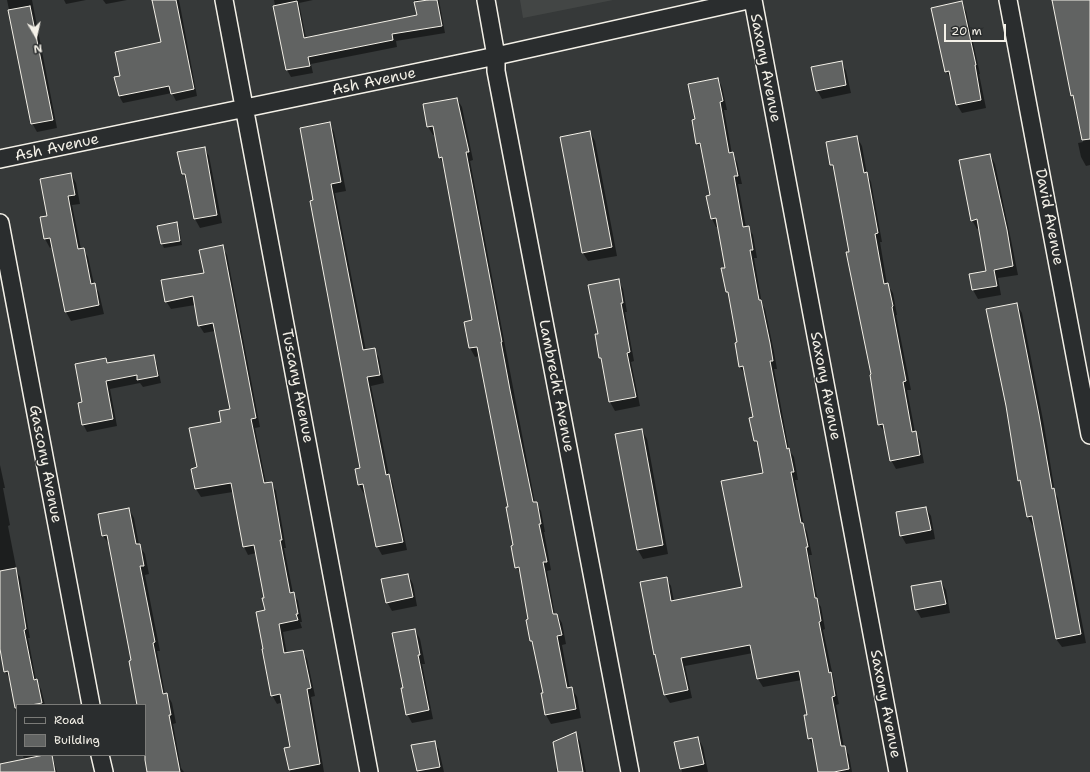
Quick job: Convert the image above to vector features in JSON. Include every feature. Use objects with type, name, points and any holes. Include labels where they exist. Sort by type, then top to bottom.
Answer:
[{"type":"street","name":"Tuscany Avenue","points":[[224,0],[369,772]]},
{"type":"street","name":"Lambrecht Avenue","points":[[486,0],[496,56],[496,71],[630,772]]},
{"type":"street","name":"Ash Avenue","points":[[0,159],[496,56],[748,0]]},
{"type":"street","name":"Saxony Avenue","points":[[753,0],[898,772]]},
{"type":"street","name":"David Avenue","points":[[1008,0],[1090,434]]},
{"type":"street","name":"Gascony Avenue","points":[[0,223],[91,704]]},
{"type":"street","points":[[100,756],[104,772]]},
{"type":"shaded area","points":[[520,0],[613,0],[523,18]]},
{"type":"building","points":[[152,0],[176,0],[194,89],[171,94],[169,86],[119,96],[114,77],[120,76],[115,52],[161,42]]},
{"type":"building","points":[[437,0],[442,26],[392,34],[393,40],[308,57],[310,66],[286,70],[273,6],[297,1],[304,38],[417,15],[414,2]]},
{"type":"building","points":[[1052,0],[1090,0],[1090,139],[1082,140],[1073,95],[1071,96]]},
{"type":"building","points":[[962,1],[976,65],[981,100],[956,105],[949,71],[945,72],[931,8]]},
{"type":"building","points":[[30,6],[53,120],[31,124],[8,10]]},
{"type":"building","points":[[842,61],[846,85],[816,91],[811,67]]},
{"type":"building","points":[[718,78],[723,101],[720,102],[729,153],[733,152],[738,176],[734,176],[743,227],[749,226],[753,250],[750,250],[759,300],[761,300],[770,343],[773,361],[770,361],[780,414],[787,449],[789,448],[794,472],[791,472],[801,523],[803,523],[808,547],[806,547],[815,598],[817,598],[821,621],[819,622],[829,673],[831,672],[835,696],[832,697],[841,746],[845,746],[849,769],[834,772],[818,772],[812,738],[808,739],[804,715],[807,715],[799,671],[757,679],[750,645],[681,658],[688,690],[664,695],[655,654],[654,655],[640,582],[667,577],[671,601],[742,587],[721,481],[763,473],[757,441],[754,441],[749,418],[753,417],[743,366],[739,367],[735,343],[737,342],[728,292],[726,292],[721,268],[725,268],[716,218],[711,219],[706,196],[710,195],[700,143],[696,144],[692,120],[695,119],[688,84]]},
{"type":"building","points":[[457,98],[469,152],[466,152],[510,390],[533,502],[537,502],[541,524],[539,524],[547,562],[543,562],[553,614],[557,614],[562,635],[557,636],[567,688],[572,687],[576,709],[545,715],[541,693],[543,693],[526,620],[528,619],[519,567],[515,568],[511,546],[513,545],[506,507],[508,507],[477,347],[469,348],[464,322],[472,320],[442,157],[439,158],[433,126],[427,127],[423,104]]},
{"type":"building","points":[[330,122],[341,182],[331,184],[363,350],[375,348],[380,375],[367,377],[386,475],[389,474],[403,542],[376,547],[363,484],[358,485],[355,469],[360,468],[310,201],[313,200],[300,128]]},
{"type":"building","points":[[590,131],[612,247],[582,253],[560,137]]},
{"type":"building","points":[[857,136],[864,173],[867,172],[878,233],[875,234],[884,284],[888,283],[893,306],[906,381],[903,382],[912,432],[916,431],[920,455],[890,461],[883,424],[878,425],[871,374],[846,252],[849,252],[833,165],[830,165],[826,142]]},
{"type":"building","points":[[205,147],[217,215],[194,219],[185,174],[182,174],[177,152]]},
{"type":"building","points":[[990,154],[1007,230],[1013,266],[994,270],[997,286],[972,290],[969,274],[986,271],[977,219],[971,221],[959,160]]},
{"type":"building","points":[[71,173],[75,195],[68,196],[78,249],[84,248],[91,284],[95,283],[99,305],[65,312],[50,238],[44,239],[40,217],[47,216],[40,179]]},
{"type":"building","points":[[177,222],[180,241],[161,244],[157,226]]},
{"type":"building","points":[[223,245],[256,418],[251,419],[264,483],[272,482],[282,540],[280,540],[290,593],[294,592],[298,614],[296,614],[298,620],[279,624],[284,653],[303,650],[311,688],[307,689],[320,764],[289,770],[284,748],[290,747],[280,694],[271,696],[256,612],[265,610],[254,545],[243,547],[231,483],[195,489],[191,469],[197,467],[189,428],[221,422],[219,411],[230,409],[213,323],[198,326],[193,296],[165,302],[161,280],[204,273],[199,250]]},
{"type":"building","points":[[619,279],[623,303],[621,303],[630,352],[627,353],[636,397],[609,402],[601,358],[599,358],[595,334],[598,334],[588,285]]},
{"type":"building","points":[[1017,303],[1052,489],[1054,488],[1081,634],[1056,639],[1032,516],[1027,517],[1020,480],[1018,481],[1006,406],[986,309]]},
{"type":"building","points":[[154,355],[158,376],[137,380],[137,375],[106,381],[113,419],[82,425],[78,403],[82,402],[75,364],[106,358],[107,363]]},
{"type":"building","points":[[642,429],[663,545],[637,550],[615,434]]},
{"type":"building","points":[[926,507],[931,530],[900,536],[896,512]]},
{"type":"building","points":[[129,508],[136,544],[140,544],[144,566],[140,566],[155,642],[153,643],[163,694],[167,693],[171,715],[169,715],[180,772],[147,772],[145,760],[146,704],[137,704],[129,661],[131,660],[107,535],[102,536],[98,514]]},
{"type":"building","points":[[16,568],[26,629],[24,630],[34,680],[37,679],[42,703],[16,704],[15,708],[8,671],[4,672],[0,649],[0,571]]},
{"type":"building","points":[[408,574],[413,597],[386,603],[381,579]]},
{"type":"building","points":[[941,581],[946,604],[915,610],[911,586]]},
{"type":"building","points":[[415,629],[420,655],[418,655],[429,710],[406,715],[401,688],[403,688],[392,633]]},
{"type":"building","points":[[576,732],[583,772],[558,772],[553,742]]},
{"type":"building","points":[[698,737],[704,764],[680,769],[674,742]]},
{"type":"building","points":[[435,741],[440,767],[417,771],[411,745]]},
{"type":"building","points":[[39,756],[52,756],[55,772],[0,772],[0,764]]}]
